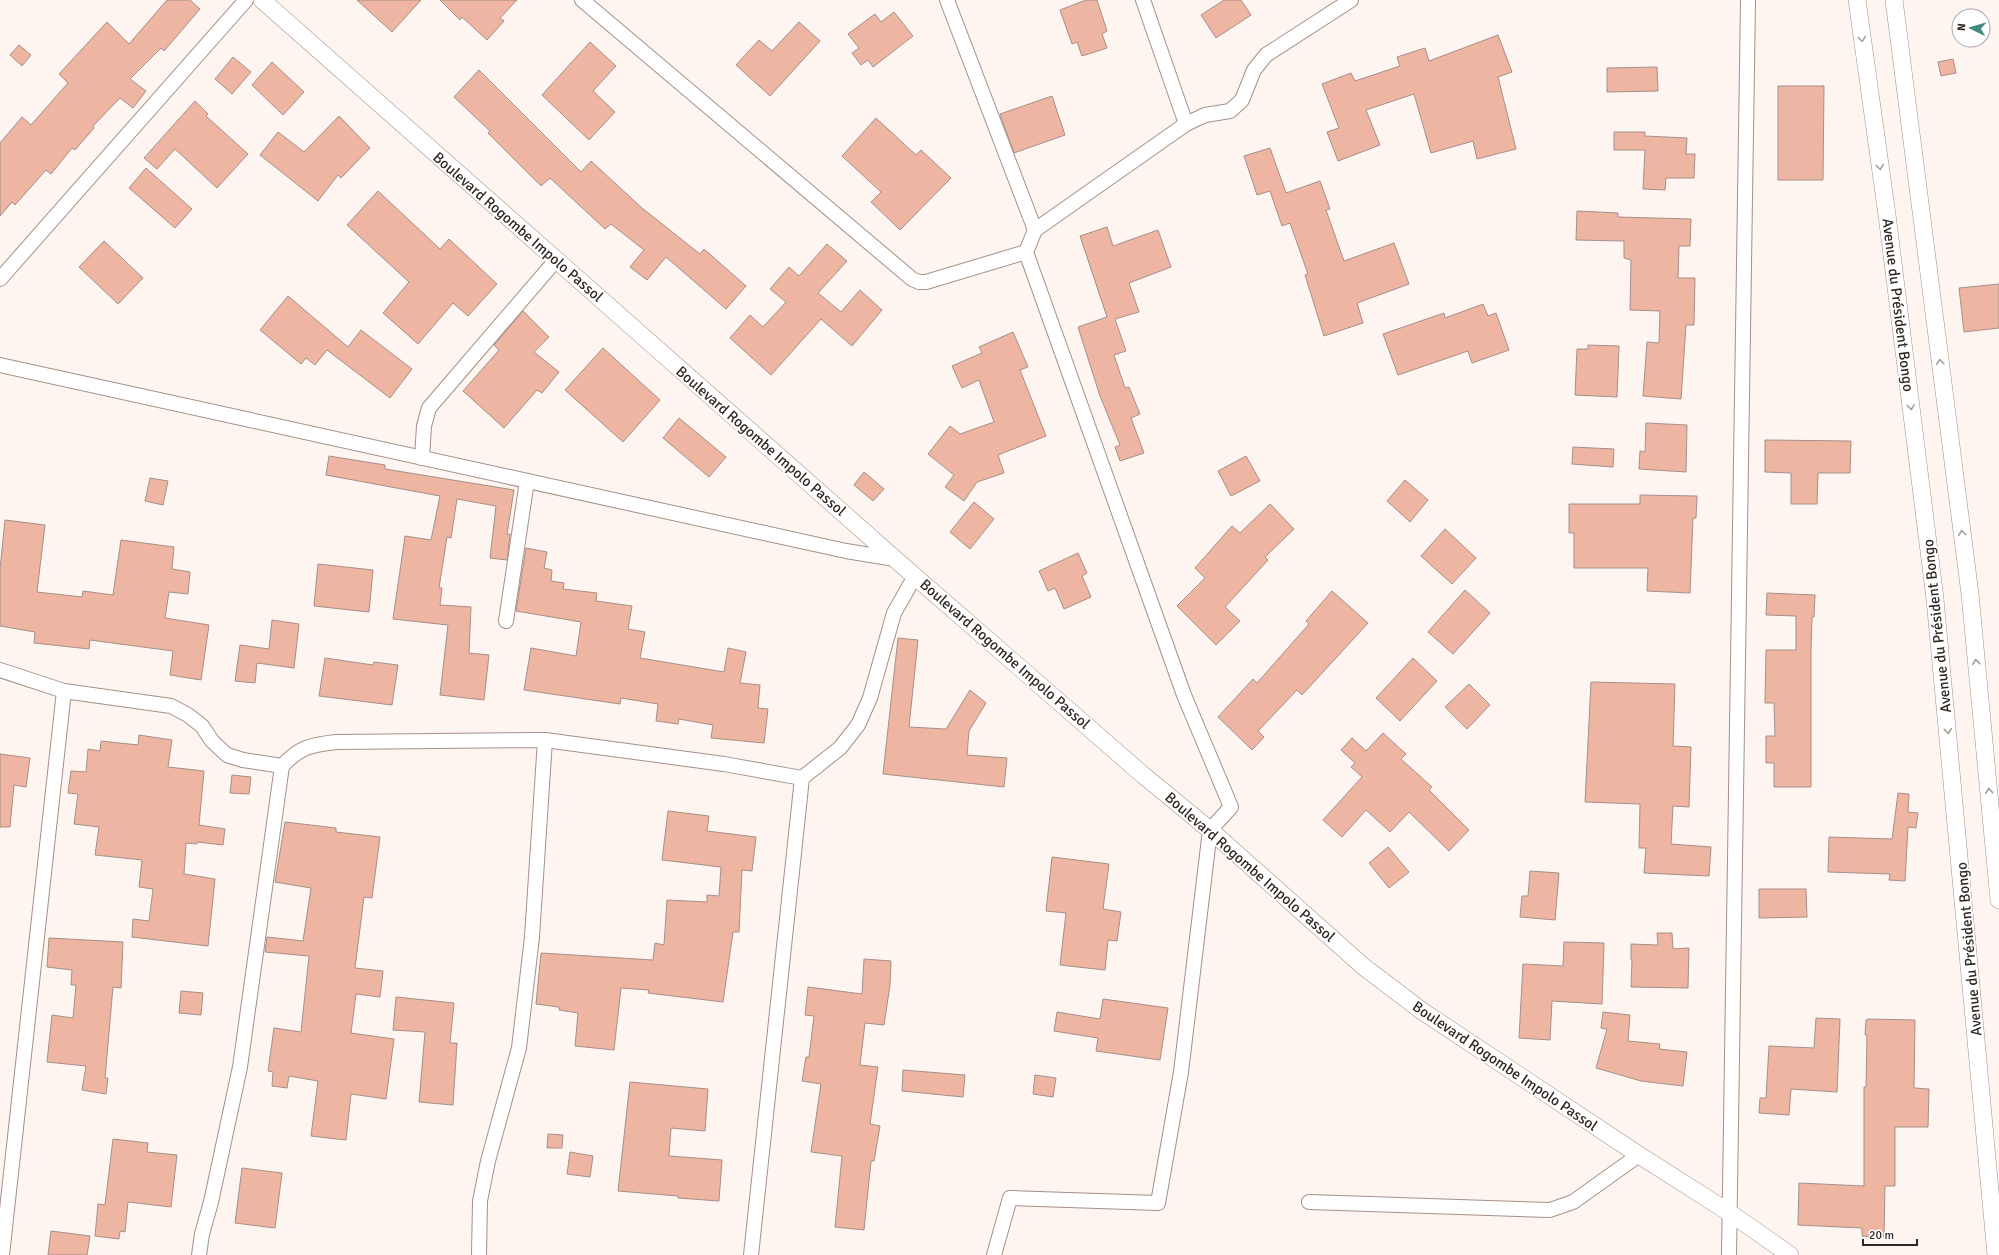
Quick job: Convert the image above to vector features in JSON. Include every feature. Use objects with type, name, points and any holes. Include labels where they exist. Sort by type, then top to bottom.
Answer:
[{"type":"street","points":[[0,279],[246,0]]},
{"type":"street","name":"Boulevard Rogombe Impolo Passol","points":[[262,0],[895,560],[1143,775],[1210,830],[1364,967],[1422,1011],[1640,1156],[1730,1213],[1790,1255]]},
{"type":"street","points":[[582,0],[912,279],[919,282],[926,282],[1026,252]]},
{"type":"street","points":[[947,0],[1035,230]]},
{"type":"street","points":[[1143,0],[1186,124]]},
{"type":"street","points":[[994,1255],[1010,1198],[1158,1203],[1180,1072],[1210,830],[1231,807],[1184,695],[1026,252],[1035,230],[1186,124],[1205,115],[1230,111],[1242,100],[1254,70],[1266,55],[1351,0]]},
{"type":"street","points":[[1729,1255],[1748,0]]},
{"type":"street","name":"Avenue du Président Bongo","points":[[1857,0],[1935,599],[1996,1255]]},
{"type":"street","points":[[1894,0],[1970,594],[1995,815],[1999,900]]},
{"type":"street","points":[[422,458],[424,426],[428,408],[556,260]]},
{"type":"street","points":[[0,365],[846,551],[895,560]]},
{"type":"street","points":[[506,621],[527,481]]},
{"type":"street","points":[[751,1255],[802,778],[840,748],[858,725],[870,698],[894,613],[915,576]]},
{"type":"street","points":[[0,670],[64,691],[171,706],[188,715],[202,726],[212,742],[228,755],[243,760],[282,766]]},
{"type":"street","points":[[2,1255],[64,691]]},
{"type":"street","points":[[199,1255],[202,1234],[211,1202],[240,1067],[282,766],[295,753],[316,744],[336,742],[545,740],[724,764],[802,778]]},
{"type":"street","points":[[479,1255],[480,1201],[488,1162],[519,1048],[532,937],[545,740]]},
{"type":"street","points":[[1309,1202],[1550,1210],[1573,1202],[1640,1156]]},
{"type":"building","points":[[167,0],[190,0],[200,9],[164,51],[161,48],[130,79],[146,91],[133,108],[120,98],[93,126],[94,128],[75,150],[72,148],[51,174],[46,170],[15,205],[12,202],[0,216],[0,143],[22,117],[31,125],[68,83],[59,74],[107,22],[129,44]]},
{"type":"building","points":[[357,0],[421,0],[392,32]]},
{"type":"building","points":[[440,0],[517,0],[500,18],[504,21],[487,40],[462,17],[460,20]]},
{"type":"building","points":[[1086,0],[1097,0],[1107,31],[1102,34],[1107,48],[1082,56],[1077,42],[1072,44],[1060,10]]},
{"type":"building","points":[[1224,0],[1241,0],[1251,15],[1216,38],[1201,15]]},
{"type":"building","points":[[894,12],[913,36],[873,67],[868,60],[861,65],[852,53],[859,48],[848,34],[875,14],[881,22]]},
{"type":"building","points":[[799,22],[820,41],[770,96],[736,65],[759,40],[772,51]]},
{"type":"building","points":[[1498,35],[1512,72],[1498,77],[1516,149],[1477,159],[1473,141],[1431,153],[1414,94],[1366,110],[1380,145],[1338,161],[1327,132],[1339,128],[1322,84],[1351,73],[1355,81],[1400,66],[1397,57],[1425,48],[1429,61]]},
{"type":"building","points":[[590,42],[616,66],[593,91],[615,112],[589,140],[542,95]]},
{"type":"building","points":[[19,45],[31,55],[22,66],[10,55]]},
{"type":"building","points":[[233,57],[251,72],[232,94],[215,79]]},
{"type":"building","points":[[1953,59],[1956,73],[1941,76],[1938,62]]},
{"type":"building","points":[[272,62],[304,92],[283,115],[252,85]]},
{"type":"building","points":[[1657,67],[1658,91],[1607,92],[1607,68]]},
{"type":"building","points":[[479,70],[581,172],[591,161],[642,208],[700,254],[704,249],[746,286],[726,309],[666,257],[647,280],[630,267],[644,250],[611,224],[605,229],[550,178],[541,186],[488,133],[490,131],[454,97]]},
{"type":"building","points":[[1778,86],[1824,86],[1823,180],[1778,180]]},
{"type":"building","points":[[1052,96],[1065,135],[1014,153],[1000,114]]},
{"type":"building","points":[[195,101],[208,114],[206,116],[248,154],[217,188],[175,149],[157,169],[144,158]]},
{"type":"building","points":[[339,116],[370,148],[341,178],[338,175],[318,201],[260,155],[278,132],[304,152]]},
{"type":"building","points":[[876,118],[916,155],[921,150],[951,178],[900,230],[871,202],[881,192],[842,156]]},
{"type":"building","points":[[1614,132],[1645,132],[1645,136],[1687,138],[1686,154],[1695,154],[1694,178],[1666,178],[1665,190],[1643,189],[1645,150],[1614,150]]},
{"type":"building","points":[[1270,148],[1286,193],[1320,181],[1330,209],[1326,210],[1344,261],[1394,243],[1409,284],[1357,303],[1363,323],[1324,336],[1305,275],[1308,274],[1290,223],[1282,226],[1270,191],[1257,195],[1244,156]]},
{"type":"building","points":[[146,168],[192,209],[175,228],[129,188]]},
{"type":"building","points":[[378,191],[440,249],[449,239],[497,284],[468,316],[453,303],[418,344],[383,313],[409,282],[347,225]]},
{"type":"building","points":[[1577,211],[1618,213],[1618,217],[1691,219],[1690,246],[1679,246],[1678,278],[1695,278],[1694,325],[1686,325],[1681,399],[1643,396],[1647,342],[1659,343],[1660,311],[1630,310],[1631,260],[1624,258],[1624,241],[1576,240]]},
{"type":"building","points":[[1107,227],[1113,246],[1158,230],[1171,267],[1129,283],[1139,312],[1115,319],[1126,351],[1114,355],[1125,388],[1129,387],[1140,414],[1131,418],[1144,453],[1120,461],[1115,447],[1120,445],[1100,396],[1078,327],[1107,317],[1080,236]]},
{"type":"building","points":[[104,241],[143,278],[118,304],[79,267]]},
{"type":"building","points":[[827,244],[847,261],[818,293],[841,312],[860,290],[882,310],[852,346],[821,319],[771,375],[730,338],[750,315],[763,327],[786,302],[770,289],[789,267],[799,276]]},
{"type":"building","points":[[1999,284],[1999,328],[1964,332],[1959,288]]},
{"type":"building","points":[[288,296],[348,347],[361,330],[412,369],[390,398],[327,350],[315,365],[306,358],[301,364],[260,330]]},
{"type":"building","points":[[1483,304],[1488,316],[1496,313],[1509,350],[1472,363],[1468,351],[1398,375],[1383,334],[1444,313],[1445,318]]},
{"type":"building","points":[[523,311],[549,337],[534,352],[559,372],[542,393],[537,390],[504,428],[463,391],[499,350],[494,345]]},
{"type":"building","points":[[1013,332],[1028,367],[1020,370],[1046,436],[998,455],[1004,473],[977,482],[964,501],[945,487],[954,475],[928,454],[950,426],[960,434],[994,422],[979,380],[962,388],[952,366],[982,353],[979,347]]},
{"type":"building","points":[[1588,345],[1619,346],[1617,397],[1575,395],[1577,349],[1588,349]]},
{"type":"building","points":[[603,348],[660,400],[623,442],[565,390]]},
{"type":"building","points":[[679,418],[726,457],[709,477],[663,438]]},
{"type":"building","points":[[1646,423],[1687,425],[1686,472],[1639,469],[1640,451],[1645,452]]},
{"type":"building","points":[[1765,440],[1851,441],[1850,473],[1818,473],[1817,504],[1791,504],[1791,473],[1765,472]]},
{"type":"building","points":[[1573,447],[1614,449],[1613,467],[1572,464]]},
{"type":"building","points":[[329,456],[385,465],[385,469],[514,490],[507,534],[510,534],[507,560],[490,558],[496,506],[457,499],[451,538],[447,537],[439,588],[442,588],[440,605],[471,607],[469,653],[489,655],[484,700],[440,695],[448,625],[393,619],[405,536],[431,540],[440,496],[326,475]]},
{"type":"building","points":[[1246,456],[1260,481],[1231,496],[1218,471]]},
{"type":"building","points":[[864,472],[884,489],[873,501],[854,485]]},
{"type":"building","points":[[150,478],[168,481],[163,505],[145,501]]},
{"type":"building","points":[[1405,480],[1428,500],[1410,522],[1387,501]]},
{"type":"building","points":[[1640,495],[1697,496],[1696,518],[1693,518],[1690,593],[1647,591],[1648,568],[1574,568],[1574,533],[1569,533],[1569,504],[1640,504]]},
{"type":"building","points":[[974,502],[994,519],[970,549],[950,532]]},
{"type":"building","points":[[1270,504],[1294,529],[1265,557],[1268,560],[1225,607],[1240,621],[1216,645],[1177,606],[1205,578],[1195,568],[1232,526],[1240,533]]},
{"type":"building","points":[[5,520],[45,525],[37,592],[82,597],[83,591],[113,595],[121,540],[174,547],[172,569],[190,572],[188,594],[169,592],[165,618],[209,625],[201,680],[170,675],[173,651],[90,640],[89,649],[34,643],[35,632],[0,626],[0,569]]},
{"type":"building","points":[[1445,529],[1476,558],[1452,584],[1421,556]]},
{"type":"building","points":[[526,548],[547,552],[544,568],[552,570],[551,581],[564,583],[563,589],[597,593],[596,601],[632,606],[628,629],[645,632],[640,658],[724,672],[728,648],[746,652],[740,683],[760,685],[758,708],[768,709],[764,743],[711,738],[713,725],[679,719],[678,724],[656,721],[658,704],[621,698],[620,704],[524,690],[531,648],[576,656],[581,622],[516,611]]},
{"type":"building","points":[[1078,553],[1087,573],[1082,576],[1091,597],[1064,609],[1055,588],[1048,591],[1039,571]]},
{"type":"building","points":[[318,564],[373,570],[369,612],[314,606]]},
{"type":"building","points":[[1465,590],[1490,613],[1453,654],[1428,632]]},
{"type":"building","points":[[1332,591],[1368,623],[1302,695],[1297,690],[1258,731],[1264,737],[1252,750],[1218,717],[1253,679],[1257,683],[1309,624],[1306,621]]},
{"type":"building","points":[[1767,593],[1815,595],[1814,617],[1812,617],[1811,650],[1811,787],[1774,787],[1774,763],[1766,763],[1766,736],[1775,736],[1774,703],[1765,703],[1766,650],[1796,650],[1796,616],[1766,615]]},
{"type":"building","points":[[272,620],[299,624],[294,668],[257,663],[255,683],[235,681],[240,645],[269,649]]},
{"type":"building","points":[[898,638],[918,640],[909,727],[946,729],[970,690],[986,703],[969,731],[967,755],[1007,758],[1004,787],[883,774]]},
{"type":"building","points":[[325,658],[373,665],[374,662],[398,665],[392,705],[319,696]]},
{"type":"building","points":[[1413,658],[1437,681],[1400,721],[1376,698]]},
{"type":"building","points":[[1591,682],[1675,684],[1673,746],[1691,747],[1689,807],[1673,806],[1671,844],[1711,847],[1709,876],[1644,873],[1646,848],[1639,848],[1640,804],[1585,802]]},
{"type":"building","points":[[1469,684],[1490,705],[1467,729],[1445,707]]},
{"type":"building","points":[[1383,733],[1406,754],[1401,759],[1432,787],[1429,790],[1469,830],[1449,851],[1409,812],[1390,832],[1366,810],[1342,837],[1323,820],[1362,777],[1351,767],[1355,763],[1341,750],[1352,738],[1366,751]]},
{"type":"building","points":[[139,735],[172,740],[168,767],[204,771],[199,825],[225,829],[223,845],[197,842],[197,844],[186,843],[184,874],[215,879],[208,946],[132,937],[133,919],[149,921],[153,889],[139,887],[142,860],[95,855],[99,827],[74,824],[78,794],[68,793],[71,771],[86,772],[88,749],[100,751],[101,741],[138,745]]},
{"type":"building","points":[[0,754],[30,758],[26,787],[14,785],[10,827],[0,827]]},
{"type":"building","points":[[232,775],[251,777],[249,794],[230,793]]},
{"type":"building","points":[[1898,793],[1909,794],[1908,812],[1918,813],[1916,828],[1908,827],[1905,881],[1889,880],[1890,874],[1828,872],[1829,837],[1892,839]]},
{"type":"building","points":[[668,811],[709,816],[707,831],[756,837],[752,871],[742,870],[739,932],[733,932],[723,1002],[648,993],[649,990],[621,988],[614,1050],[575,1046],[578,1013],[559,1010],[559,1007],[536,1004],[541,953],[653,960],[655,943],[664,945],[667,900],[707,902],[707,895],[719,896],[721,867],[662,860]]},
{"type":"building","points":[[285,822],[336,828],[336,832],[380,837],[372,898],[364,897],[355,968],[383,971],[380,997],[356,994],[351,1033],[394,1039],[386,1099],[351,1094],[346,1140],[311,1136],[318,1081],[289,1076],[287,1088],[272,1086],[273,1072],[268,1071],[274,1028],[301,1032],[309,956],[265,952],[267,937],[303,941],[311,888],[275,882]]},
{"type":"building","points":[[1388,847],[1409,872],[1389,888],[1369,863]]},
{"type":"building","points":[[1052,857],[1109,864],[1103,909],[1121,912],[1117,941],[1108,940],[1105,970],[1060,965],[1066,913],[1046,911]]},
{"type":"building","points":[[1530,871],[1559,873],[1555,920],[1520,917],[1522,896],[1528,896]]},
{"type":"building","points":[[1759,889],[1806,889],[1807,917],[1759,918]]},
{"type":"building","points":[[1657,933],[1672,933],[1673,949],[1689,948],[1688,988],[1631,987],[1631,944],[1658,945]]},
{"type":"building","points":[[49,938],[123,942],[121,988],[113,987],[105,1078],[108,1078],[106,1094],[82,1090],[86,1066],[47,1062],[52,1015],[73,1018],[76,985],[71,985],[72,970],[47,967]]},
{"type":"building","points":[[1564,942],[1604,943],[1602,1004],[1552,1001],[1550,1040],[1519,1038],[1523,964],[1563,966]]},
{"type":"building","points":[[864,959],[891,961],[890,985],[884,1025],[865,1023],[860,1065],[878,1067],[870,1124],[880,1126],[874,1161],[871,1161],[864,1230],[835,1227],[842,1156],[811,1152],[821,1084],[802,1081],[806,1057],[809,1057],[814,1016],[805,1015],[808,987],[862,994]]},
{"type":"building","points":[[181,991],[203,993],[201,1015],[179,1013]]},
{"type":"building","points":[[396,997],[454,1003],[450,1043],[457,1043],[453,1105],[419,1102],[425,1032],[393,1030]]},
{"type":"building","points":[[1103,999],[1168,1008],[1160,1060],[1096,1051],[1098,1038],[1054,1031],[1057,1012],[1100,1019]]},
{"type":"building","points":[[1603,1012],[1630,1015],[1628,1041],[1660,1044],[1659,1049],[1687,1052],[1683,1086],[1641,1081],[1596,1068],[1607,1029],[1601,1028]]},
{"type":"building","points":[[1816,1018],[1840,1019],[1837,1092],[1791,1089],[1789,1115],[1759,1113],[1760,1098],[1766,1098],[1769,1046],[1814,1048]]},
{"type":"building","points":[[1866,1020],[1915,1020],[1914,1088],[1929,1089],[1928,1127],[1895,1127],[1895,1186],[1885,1186],[1884,1237],[1862,1236],[1862,1228],[1798,1225],[1799,1183],[1864,1186],[1864,1087],[1866,1087],[1867,1035],[1865,1035]]},
{"type":"building","points":[[903,1070],[965,1075],[963,1097],[902,1091]]},
{"type":"building","points":[[1035,1075],[1056,1078],[1053,1097],[1033,1094]]},
{"type":"building","points":[[630,1082],[708,1089],[705,1131],[671,1128],[669,1156],[722,1160],[719,1201],[618,1191]]},
{"type":"building","points":[[548,1134],[563,1135],[562,1148],[547,1148]]},
{"type":"building","points":[[113,1139],[148,1143],[147,1152],[177,1155],[171,1207],[128,1202],[125,1232],[120,1231],[119,1239],[95,1236],[98,1204],[105,1205]]},
{"type":"building","points":[[570,1152],[593,1156],[590,1177],[567,1174]]},
{"type":"building","points":[[242,1168],[282,1173],[275,1228],[235,1223]]},
{"type":"building","points":[[51,1231],[90,1236],[87,1255],[48,1255]]}]
